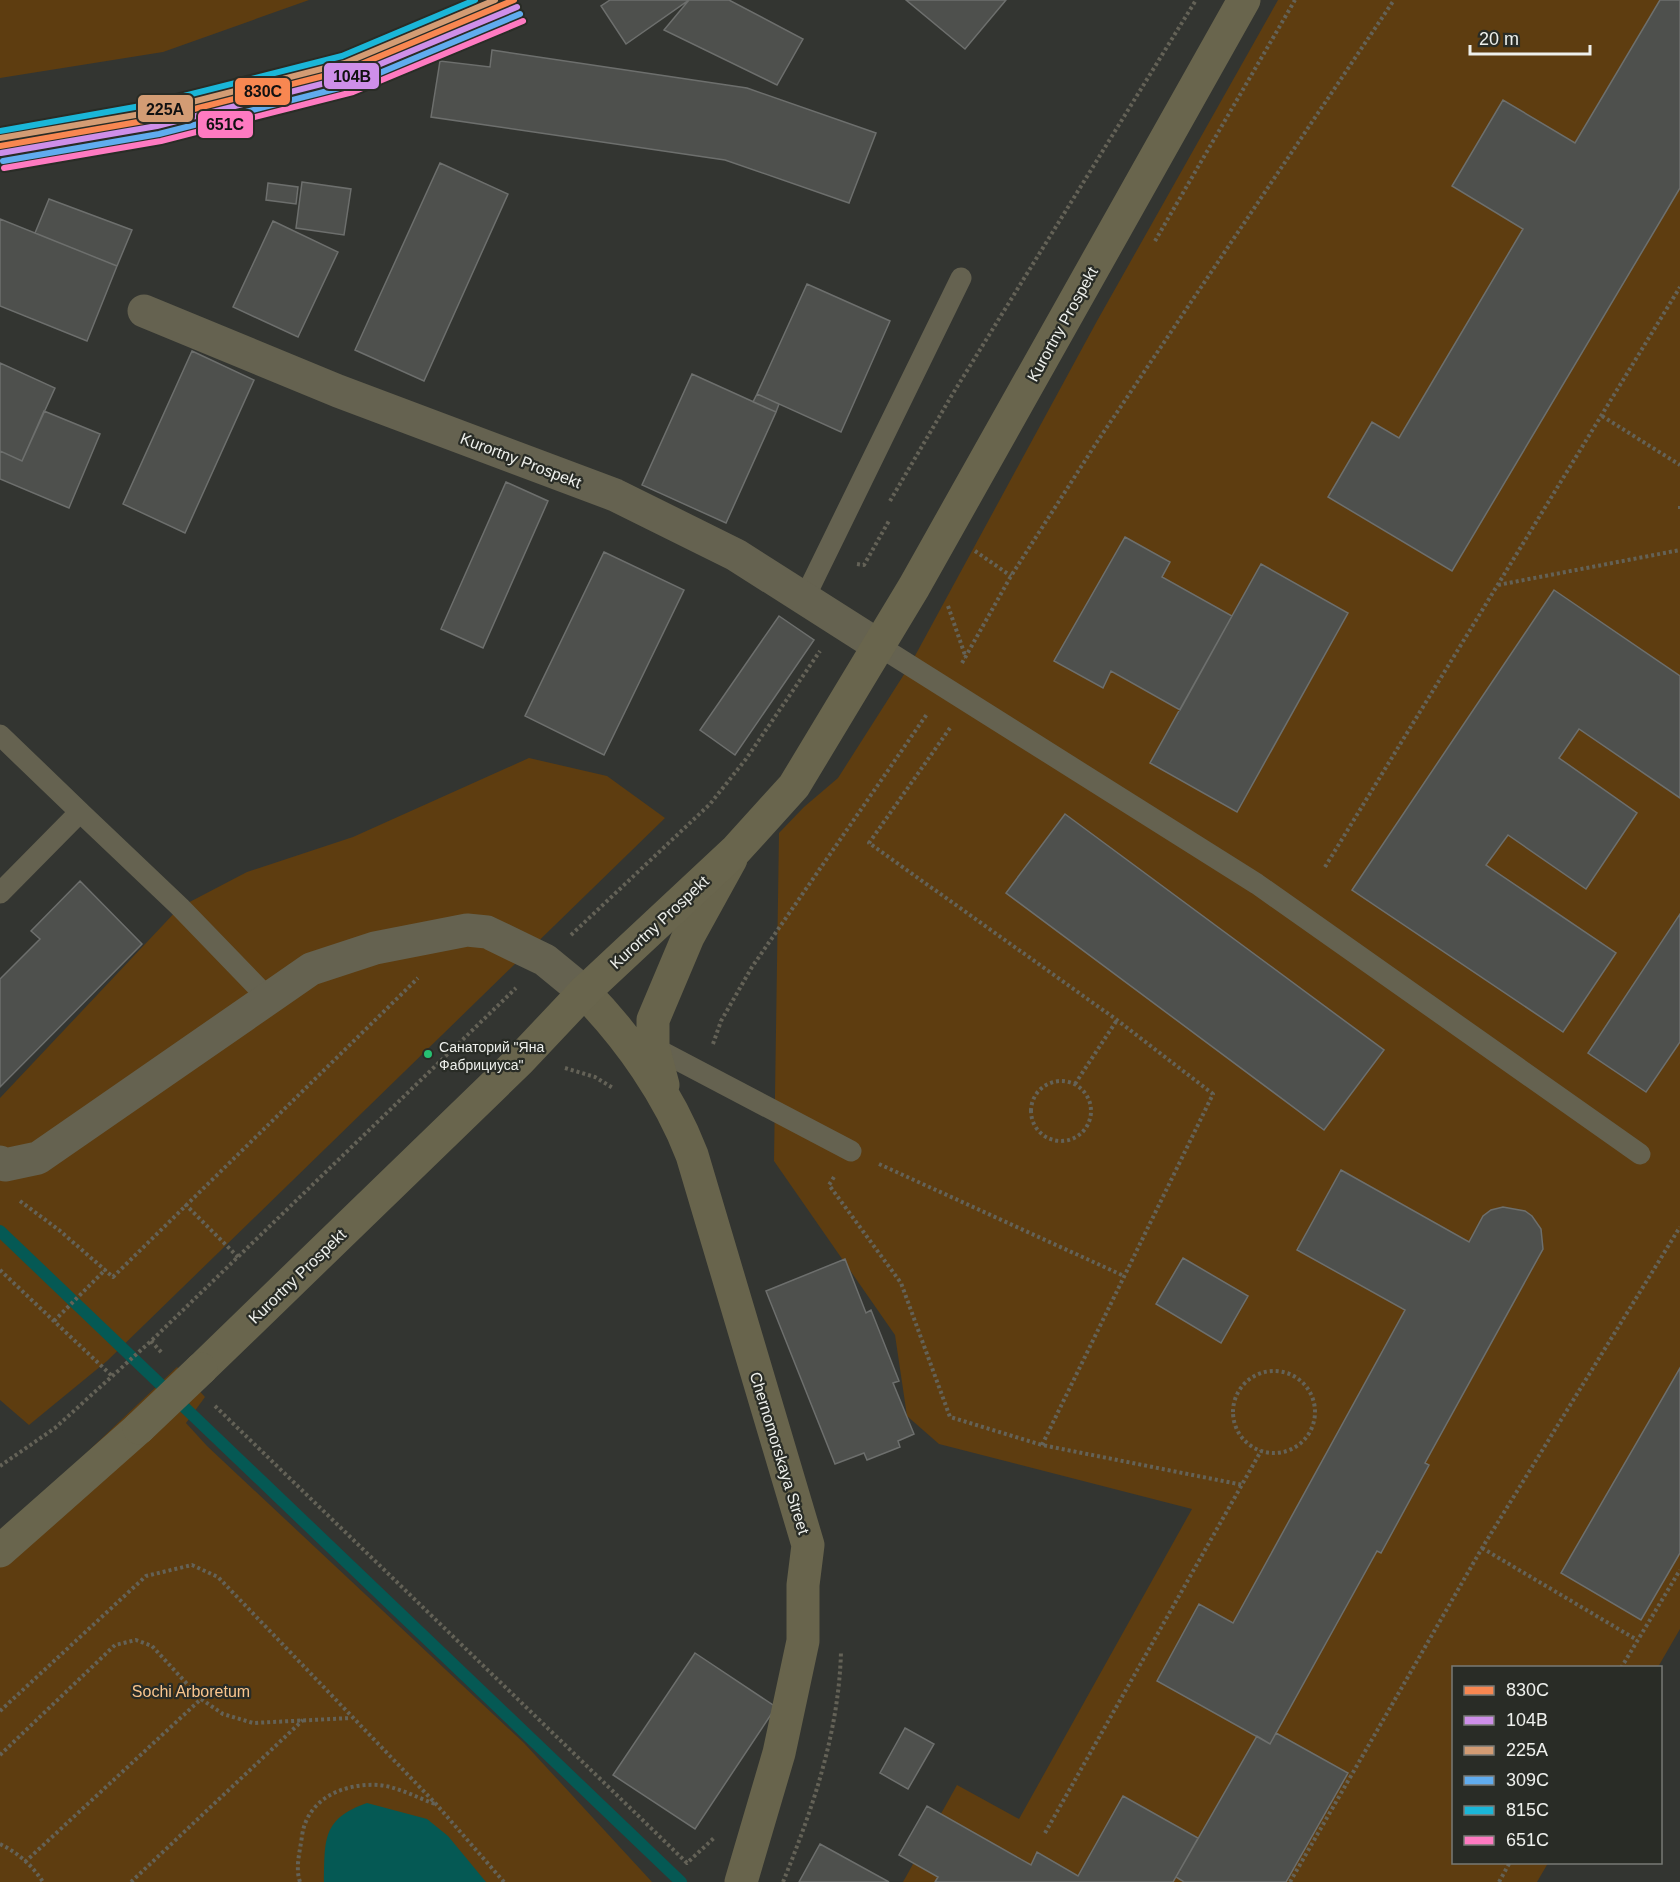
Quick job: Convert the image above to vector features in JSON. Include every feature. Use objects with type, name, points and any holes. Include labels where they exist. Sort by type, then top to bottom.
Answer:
[{"type":"main road","name":"Kurortny Prospekt","points":[[0,1551],[139,1428],[201,1369],[519,1061],[584,992],[736,850],[794,786],[879,646],[1244,0]]},
{"type":"main road","name":"Chernomorskaya Street","points":[[736,850],[688,937],[674,968],[653,1020],[653,1047],[668,1101],[692,1155],[808,1545],[803,1585],[803,1641],[779,1753],[743,1877]]},
{"type":"main road","name":"Chernomorskaya Street","points":[[584,992],[603,1012],[668,1101]]},
{"type":"street","name":"Kurortny Prospekt","points":[[144,311],[338,391],[615,495],[736,555],[879,646]]},
{"type":"street","points":[[0,1162],[5,1165],[38,1158],[311,969],[375,948],[467,930],[487,932],[545,960],[584,992]]},
{"type":"lane","points":[[824,610],[961,278]]},
{"type":"lane","points":[[879,646],[946,686],[1257,884],[1640,1154]]},
{"type":"lane","points":[[0,735],[180,908],[268,998]]},
{"type":"lane","points":[[0,893],[80,812]]},
{"type":"lane","points":[[653,1047],[851,1151]]},
{"type":"path","points":[[888,504],[952,395],[1197,0]]},
{"type":"path","points":[[710,1053],[722,1021],[752,967],[966,658],[1011,576],[1097,442],[1395,0]]},
{"type":"path","points":[[1325,867],[1680,287]]},
{"type":"path","points":[[1602,416],[1680,465]]},
{"type":"path","points":[[1680,506],[1680,512]]},
{"type":"path","points":[[864,565],[890,519]]},
{"type":"path","points":[[1498,585],[1680,550]]},
{"type":"path","points":[[975,551],[1011,576]]},
{"type":"path","points":[[0,1466],[55,1428],[151,1341],[545,960],[710,804],[746,759],[824,610],[859,554]]},
{"type":"path","points":[[947,607],[966,658]]},
{"type":"path","points":[[968,701],[869,843],[1117,1020],[1213,1094],[1042,1445]]},
{"type":"path","points":[[17,1198],[113,1277],[185,1204],[425,972]]},
{"type":"path","points":[[1076,1084],[1117,1020]]},
{"type":"path","points":[[558,1067],[595,1077],[621,1093]]},
{"type":"path","points":[[1064,1081],[1076,1084],[1090,1102],[1091,1114],[1088,1125],[1081,1134],[1070,1140],[1058,1141],[1047,1138],[1032,1120],[1031,1108],[1034,1097],[1041,1088],[1052,1082],[1064,1081]]},
{"type":"path","points":[[1124,1276],[851,1151],[829,1185],[901,1283],[950,1418],[1042,1445],[1243,1485]]},
{"type":"path","points":[[185,1204],[238,1257]]},
{"type":"path","points":[[1290,1882],[1482,1548],[1680,1227]]},
{"type":"path","points":[[54,1321],[106,1269]]},
{"type":"path","points":[[0,1270],[112,1376]]},
{"type":"path","points":[[1271,1371],[1287,1373],[1301,1381],[1311,1393],[1315,1409],[1313,1425],[1305,1439],[1293,1449],[1277,1453],[1262,1451],[1247,1444],[1237,1431],[1233,1416],[1235,1399],[1243,1385],[1255,1376],[1271,1371]]},
{"type":"path","points":[[214,1405],[687,1863],[720,1832]]},
{"type":"path","points":[[1045,1833],[1262,1451]]},
{"type":"path","points":[[1482,1548],[1637,1640]]},
{"type":"path","points":[[0,1711],[146,1576],[173,1568],[192,1566],[218,1577],[436,1804],[504,1882]]},
{"type":"path","points":[[1622,1666],[1680,1570]]},
{"type":"path","points":[[0,1755],[115,1645],[136,1640],[152,1646],[201,1699],[223,1714],[253,1724],[351,1718]]},
{"type":"path","points":[[26,1862],[201,1699]]},
{"type":"path","points":[[131,1882],[303,1720]]},
{"type":"path","points":[[300,1882],[297,1872],[304,1821],[320,1801],[340,1789],[379,1785],[436,1804]]},
{"type":"path","points":[[0,1844],[15,1852],[43,1882]]},
{"type":"path","points":[[1498,1882],[1509,1864]]},
{"type":"green space","points":[[0,0],[309,0],[163,52],[0,78]]},
{"type":"green space","points":[[1278,0],[1680,0],[1680,1629],[1659,1666],[1452,1666],[1452,1864],[1547,1864],[1537,1882],[903,1882],[957,1785],[1019,1819],[1192,1509],[939,1444],[907,1416],[895,1335],[774,1161],[779,833],[804,807],[838,778],[910,665],[1097,321]]},
{"type":"green space","points":[[529,758],[607,776],[665,818],[107,1361],[29,1425],[0,1400],[0,1098],[180,907],[247,872],[353,837]]},
{"type":"green space","name":"Sochi Arboretum","points":[[177,1367],[205,1397],[186,1423],[207,1446],[524,1743],[652,1882],[0,1882],[0,1535]]},
{"type":"water","points":[[367,1803],[427,1819],[448,1836],[486,1882],[324,1882],[326,1842],[329,1832],[341,1816]]},
{"type":"building","points":[[610,0],[689,0],[626,44],[601,6]]},
{"type":"building","points":[[689,0],[729,0],[803,39],[777,85],[664,30]]},
{"type":"building","points":[[906,0],[1006,0],[965,49]]},
{"type":"building","points":[[1660,0],[1680,0],[1680,188],[1452,571],[1328,497],[1372,422],[1399,438],[1523,229],[1452,186],[1503,100],[1575,143]]},
{"type":"building","points":[[492,50],[747,88],[876,133],[849,203],[725,160],[431,117],[440,61],[490,67]]},
{"type":"building","points":[[440,163],[508,194],[424,381],[355,350]]},
{"type":"building","points":[[302,182],[351,189],[344,235],[296,228]]},
{"type":"building","points":[[268,183],[298,187],[296,204],[266,200]]},
{"type":"building","points":[[49,199],[132,230],[117,266],[35,233]]},
{"type":"building","points":[[0,219],[117,266],[87,341],[0,306]]},
{"type":"building","points":[[273,221],[338,252],[298,337],[233,307]]},
{"type":"building","points":[[807,284],[890,321],[841,432],[757,394]]},
{"type":"building","points":[[192,351],[254,380],[185,533],[123,504]]},
{"type":"building","points":[[0,363],[55,388],[22,461],[0,451]]},
{"type":"building","points":[[692,374],[776,412],[726,523],[642,485]]},
{"type":"building","points":[[757,394],[779,404],[776,412],[753,402]]},
{"type":"building","points":[[44,411],[100,434],[69,508],[0,479],[0,451],[22,461]]},
{"type":"building","points":[[506,482],[548,501],[483,648],[441,629]]},
{"type":"building","points":[[1125,537],[1170,562],[1162,577],[1232,616],[1180,710],[1111,671],[1103,688],[1054,661]]},
{"type":"building","points":[[604,552],[684,590],[604,755],[525,716]]},
{"type":"building","points":[[1261,564],[1348,613],[1237,812],[1150,763]]},
{"type":"building","points":[[1554,590],[1680,676],[1680,798],[1579,729],[1559,758],[1637,813],[1586,889],[1508,835],[1486,865],[1616,953],[1563,1032],[1352,890]]},
{"type":"building","points":[[779,616],[814,640],[735,755],[700,730]]},
{"type":"building","points":[[1065,814],[1384,1050],[1324,1130],[1006,893]]},
{"type":"building","points":[[80,881],[142,944],[0,1087],[0,979],[40,939],[31,931]]},
{"type":"building","points":[[1680,914],[1680,1042],[1646,1092],[1588,1053]]},
{"type":"building","points":[[1341,1170],[1469,1242],[1483,1216],[1491,1210],[1503,1207],[1525,1211],[1532,1216],[1541,1229],[1543,1249],[1425,1463],[1429,1465],[1381,1553],[1377,1551],[1270,1744],[1157,1681],[1199,1604],[1233,1623],[1405,1310],[1297,1250]]},
{"type":"building","points":[[1183,1258],[1248,1296],[1221,1343],[1156,1304]]},
{"type":"building","points":[[845,1259],[866,1313],[871,1310],[899,1381],[893,1383],[914,1434],[898,1441],[900,1447],[867,1460],[864,1453],[835,1464],[766,1291]]},
{"type":"building","points":[[1680,1368],[1680,1553],[1641,1620],[1561,1573]]},
{"type":"building","points":[[695,1653],[776,1707],[695,1829],[613,1775]]},
{"type":"building","points":[[905,1728],[934,1744],[908,1789],[880,1773]]},
{"type":"building","points":[[1276,1733],[1348,1773],[1286,1882],[1184,1882],[1176,1877],[1257,1736],[1270,1744]]},
{"type":"building","points":[[1123,1796],[1198,1838],[1173,1882],[935,1882],[938,1877],[899,1855],[927,1806],[1031,1865],[1037,1852],[1078,1876]]},
{"type":"building","points":[[820,1844],[889,1882],[799,1882]]},
{"type":"waterway","points":[[0,1231],[681,1882]]},
{"type":"transit line","name":"815С","points":[[0,131],[152,104],[342,56],[475,0]]},
{"type":"transit line","name":"225А","points":[[0,138],[153,112],[345,63],[495,0]]},
{"type":"transit line","name":"830С","points":[[0,146],[155,119],[347,70],[514,0]]},
{"type":"transit line","name":"104В","points":[[1,153],[157,126],[349,77],[517,7]]},
{"type":"transit line","name":"309С","points":[[3,161],[159,134],[351,85],[520,14]]},
{"type":"transit line","name":"651С","points":[[4,168],[161,141],[353,92],[523,21]]},
{"type":"place","name":"Санаторий \"Яна Фабрициуса\"","points":[[428,1054]]}]
